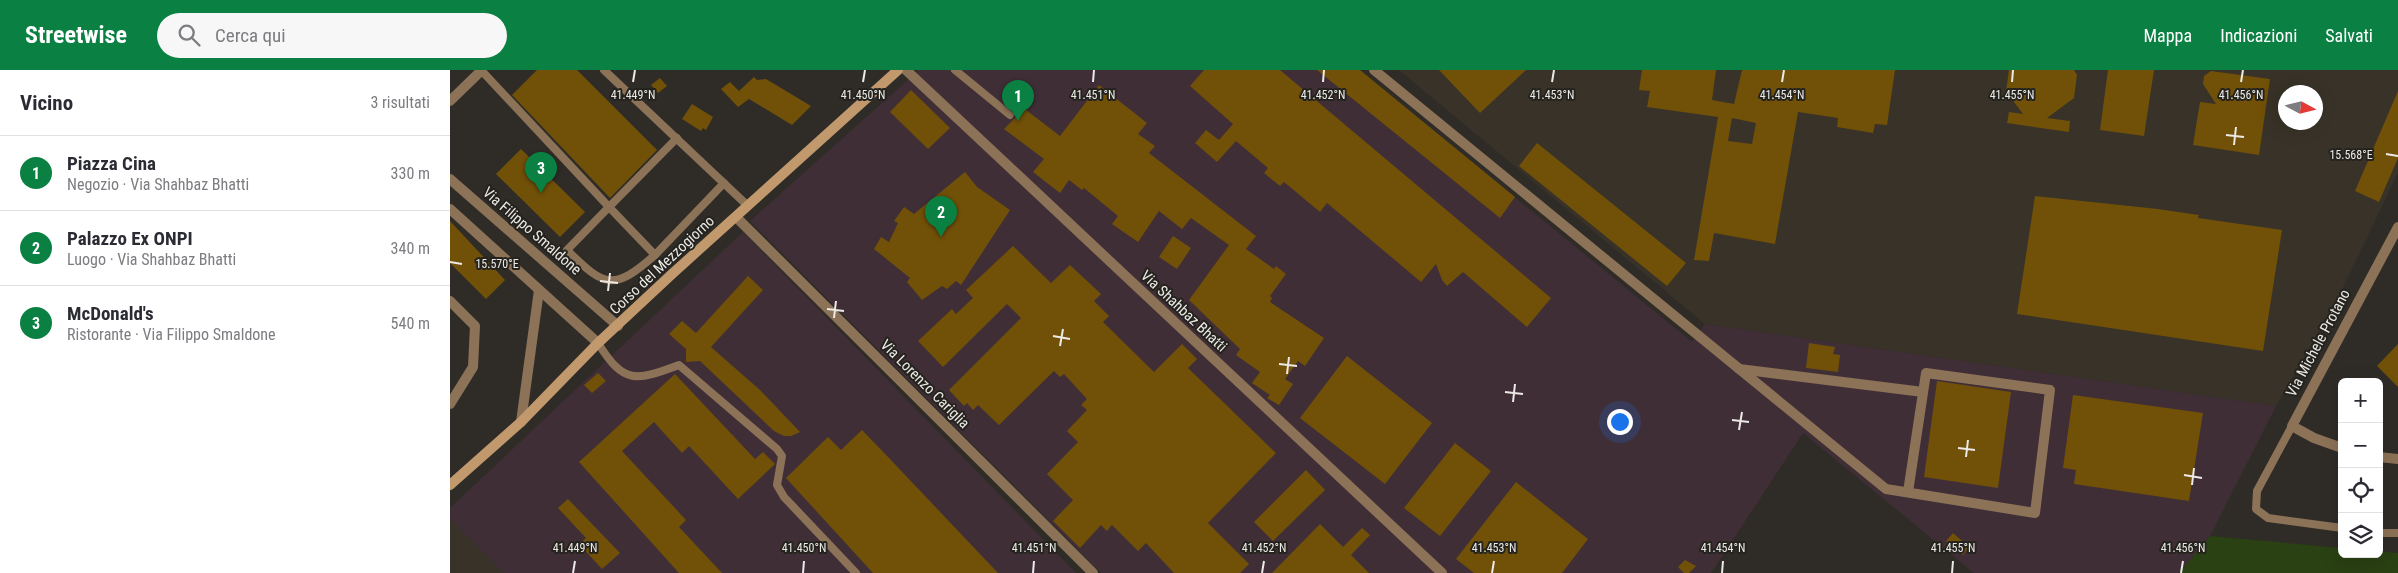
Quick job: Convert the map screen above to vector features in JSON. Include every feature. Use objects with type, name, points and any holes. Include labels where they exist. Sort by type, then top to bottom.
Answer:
[{"type":"main road","name":"Corso del Mezzogiorno","points":[[450,485],[521,422],[598,343],[898,70]]},
{"type":"street","points":[[450,101],[482,70]]},
{"type":"street","name":"Via Shahbaz Bhatti","points":[[906,70],[1442,573]]},
{"type":"street","points":[[1374,70],[1886,489],[2035,513],[2050,390],[1926,373],[1908,492]]},
{"type":"street","name":"Via Filippo Smaldone","points":[[450,179],[618,326]]},
{"type":"street","points":[[450,209],[598,343]]},
{"type":"street","name":"Via Lorenzo Cariglia","points":[[736,217],[1093,573]]},
{"type":"street","name":"Via Michele Protano","points":[[2292,426],[2398,227]]},
{"type":"street","points":[[521,422],[539,290]]},
{"type":"street","points":[[450,301],[475,326],[473,367],[450,404]]},
{"type":"street","points":[[1739,369],[1924,392]]},
{"type":"street","points":[[2292,426],[2314,438],[2338,447]]},
{"type":"street","points":[[2383,457],[2398,459]]},
{"type":"lane","points":[[482,70],[655,255]]},
{"type":"lane","points":[[604,70],[748,206]]},
{"type":"lane","points":[[955,70],[1010,115]]},
{"type":"lane","points":[[677,138],[568,250],[573,256],[600,278],[608,281],[632,275],[655,255],[724,183]]},
{"type":"lane","points":[[598,343],[612,365],[627,376],[647,377],[679,365],[777,449],[782,456],[778,485],[784,497],[856,573]]},
{"type":"lane","points":[[2292,426],[2257,491],[2256,509],[2268,518],[2338,527]]},
{"type":"lane","points":[[2383,533],[2398,533]]},
{"type":"shaded area","points":[[919,70],[1359,70],[1692,342],[1705,324],[2276,406],[2210,536],[2179,573],[1974,573],[1803,433],[1711,573],[1101,573],[750,221]]},
{"type":"shaded area","points":[[1399,70],[2398,70],[2398,173],[2339,296],[2276,406],[1705,324]]},
{"type":"shaded area","points":[[743,232],[1076,573],[504,573],[450,519],[450,508]]},
{"type":"shaded area","points":[[450,519],[504,573],[450,573]]},
{"type":"green space","points":[[2210,536],[2338,548],[2338,558],[2383,558],[2383,551],[2398,553],[2398,573],[2179,573]]},
{"type":"building","points":[[537,70],[577,70],[657,150],[610,198],[512,95]]},
{"type":"building","points":[[1204,70],[1280,70],[1551,298],[1527,327],[1463,272],[1447,286],[1442,280],[1436,264],[1421,282],[1327,203],[1320,212],[1284,182],[1280,186],[1264,173],[1268,168],[1236,141],[1217,162],[1195,143],[1206,130],[1219,140],[1233,124],[1190,86]]},
{"type":"building","points":[[1317,70],[1360,70],[1515,197],[1500,218]]},
{"type":"building","points":[[1439,70],[1526,70],[1480,113]]},
{"type":"building","points":[[1642,70],[1716,70],[1712,100],[1734,104],[1742,70],[1895,70],[1887,125],[1875,124],[1873,133],[1837,127],[1838,118],[1798,112],[1775,244],[1714,233],[1709,261],[1694,260],[1718,117],[1647,107],[1650,91],[1639,90]],"holes":[[[1732,118],[1756,123],[1752,144],[1728,141]]]},
{"type":"building","points":[[2009,70],[2074,70],[2077,75],[2074,98],[2047,118],[2070,121],[2069,132],[2007,123],[2009,112],[2023,114],[2006,91]]},
{"type":"building","points":[[2108,70],[2154,70],[2144,136],[2100,130]]},
{"type":"building","points":[[2211,71],[2270,79],[2259,155],[2193,145],[2200,102],[2216,104],[2203,84],[2204,76]]},
{"type":"building","points":[[754,77],[757,80],[766,79],[811,106],[792,125],[749,99],[738,107],[721,89],[730,82],[739,91]]},
{"type":"building","points":[[660,78],[667,86],[658,93],[651,85]]},
{"type":"building","points":[[1099,85],[1147,123],[1138,134],[1155,146],[1149,153],[1256,236],[1246,249],[1274,269],[1276,266],[1286,274],[1270,296],[1272,298],[1270,302],[1324,338],[1305,366],[1298,361],[1285,379],[1293,384],[1279,405],[1267,398],[1270,395],[1252,383],[1260,372],[1236,355],[1240,349],[1189,300],[1229,245],[1191,218],[1182,229],[1159,211],[1138,242],[1112,224],[1118,216],[1084,188],[1082,190],[1069,180],[1060,193],[1033,172],[1044,159],[1004,129],[1015,118],[1021,106],[1060,136]]},
{"type":"building","points":[[911,90],[950,128],[928,149],[890,112]]},
{"type":"building","points":[[2398,91],[2398,158],[2379,202],[2355,191]]},
{"type":"building","points":[[692,104],[713,117],[706,130],[703,128],[701,131],[682,119]]},
{"type":"building","points":[[1537,143],[1686,263],[1667,286],[1519,166]]},
{"type":"building","points":[[521,149],[585,212],[560,237],[496,174]]},
{"type":"building","points":[[965,172],[977,187],[1010,210],[961,285],[956,281],[947,289],[942,286],[922,300],[907,282],[910,278],[874,249],[881,237],[889,242],[898,223],[894,221],[904,207],[914,214]]},
{"type":"building","points":[[2035,196],[2158,209],[2199,215],[2198,218],[2282,230],[2263,351],[2017,314]]},
{"type":"building","points":[[450,221],[505,280],[486,299],[450,263]]},
{"type":"building","points":[[1173,236],[1191,248],[1177,269],[1159,257]]},
{"type":"building","points":[[1013,246],[1051,283],[1070,265],[1101,294],[1094,301],[1109,316],[1103,322],[1154,372],[1182,344],[1197,359],[1188,368],[1276,453],[1208,523],[1249,564],[1240,573],[1174,573],[1146,543],[1138,551],[1112,525],[1107,531],[1101,525],[1080,548],[1053,521],[1073,500],[1047,474],[1078,442],[1067,431],[1087,410],[1081,405],[1087,399],[1064,374],[1060,377],[1054,371],[999,425],[978,405],[973,410],[967,403],[964,406],[949,390],[1021,318],[1007,304],[943,367],[918,341],[952,309],[956,314],[973,298],[966,290]]},
{"type":"building","points":[[748,276],[763,290],[711,347],[760,390],[800,432],[791,436],[784,436],[774,431],[700,361],[686,362],[686,349],[669,334],[682,321],[696,333]]},
{"type":"building","points":[[1809,343],[1835,347],[1833,354],[1840,355],[1838,372],[1806,368]]},
{"type":"building","points":[[2398,344],[2398,387],[2377,366]]},
{"type":"building","points":[[1347,356],[1432,423],[1385,484],[1300,418]]},
{"type":"building","points":[[598,373],[606,381],[592,393],[584,385]]},
{"type":"building","points":[[675,374],[755,459],[763,452],[775,464],[738,499],[689,446],[682,453],[654,422],[622,451],[686,520],[679,527],[722,573],[679,573],[579,462]]},
{"type":"building","points":[[1937,381],[2011,392],[1998,488],[1924,477]]},
{"type":"building","points":[[2073,395],[2203,413],[2189,501],[2074,484],[2076,470],[2063,468]]},
{"type":"building","points":[[862,430],[998,573],[873,573],[786,478],[828,437],[841,450]]},
{"type":"building","points":[[1455,443],[1491,471],[1440,536],[1404,508]]},
{"type":"building","points":[[1306,470],[1325,490],[1273,541],[1254,522]]},
{"type":"building","points":[[1516,482],[1588,539],[1562,573],[1474,573],[1456,559]]},
{"type":"building","points":[[568,499],[620,553],[602,569],[579,544],[586,538],[558,508]]},
{"type":"building","points":[[1320,524],[1343,547],[1362,528],[1370,535],[1351,555],[1369,573],[1272,573]]},
{"type":"building","points":[[1953,533],[1969,547],[1963,555],[1946,541]]},
{"type":"building","points":[[1685,560],[1696,566],[1689,573],[1684,573],[1678,567]]},
{"type":"place","name":"Piazza Cina","points":[[1018,121]]},
{"type":"place","name":"McDonald's","points":[[541,193]]},
{"type":"place","name":"Palazzo Ex ONPI","points":[[941,237]]}]
